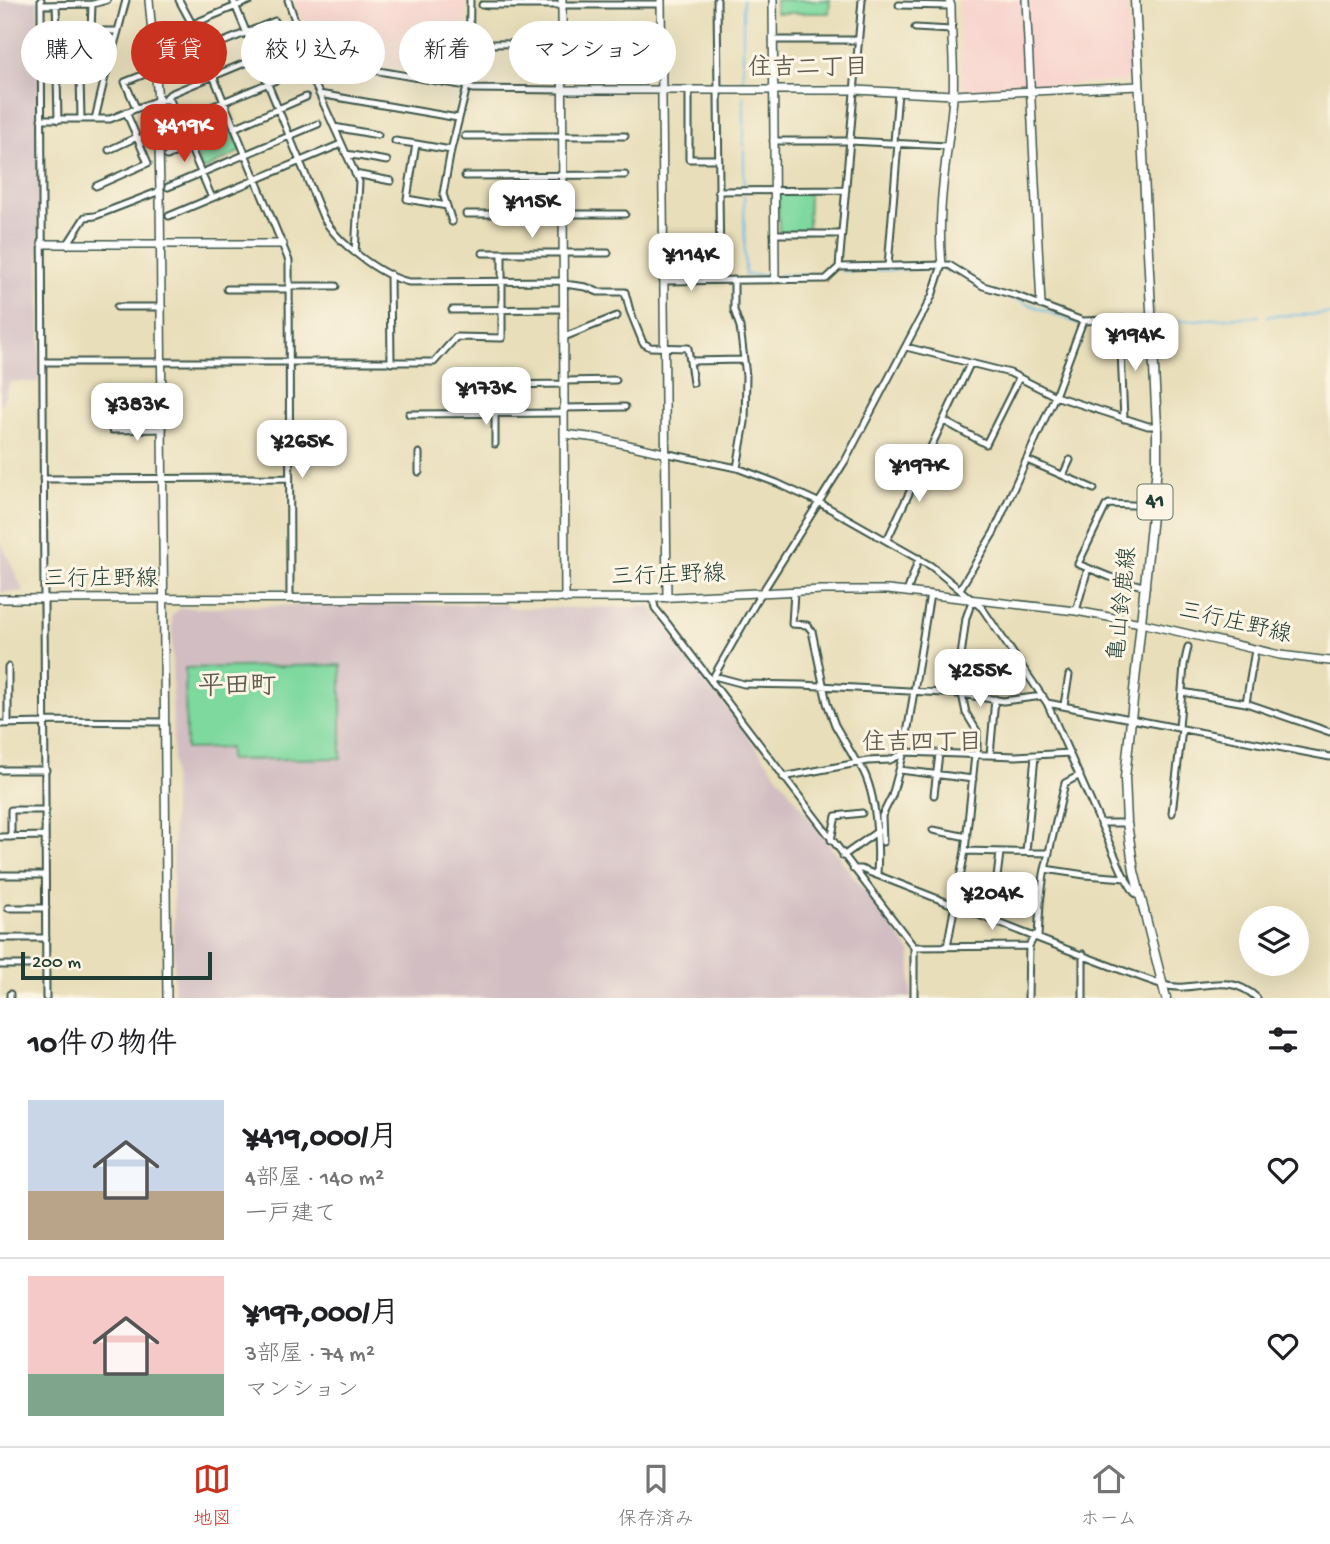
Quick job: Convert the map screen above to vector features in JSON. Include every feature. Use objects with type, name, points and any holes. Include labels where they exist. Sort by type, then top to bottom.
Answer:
[{"type":"main road","name":"亀山鈴鹿線","points":[[1135,0],[1157,426],[1154,506],[1125,778],[1127,823],[1134,871],[1166,998]]},
{"type":"street","points":[[41,21],[41,2],[57,5],[92,4],[107,0]]},
{"type":"street","points":[[117,35],[126,0]]},
{"type":"street","points":[[149,0],[151,21]]},
{"type":"street","points":[[180,0],[190,21]]},
{"type":"street","points":[[198,21],[234,3],[251,0]]},
{"type":"street","points":[[288,0],[295,21]]},
{"type":"street","points":[[452,222],[443,194],[466,86],[471,45],[470,0]]},
{"type":"street","points":[[717,0],[720,280]]},
{"type":"street","points":[[773,0],[775,279]]},
{"type":"street","points":[[839,267],[862,0]]},
{"type":"street","points":[[1026,0],[1041,304]]},
{"type":"street","points":[[562,2],[562,21]]},
{"type":"street","points":[[482,5],[661,2],[661,21]]},
{"type":"street","points":[[234,3],[241,21]]},
{"type":"street","points":[[713,678],[761,593],[845,461],[932,296],[942,265],[939,233],[953,95],[950,3],[899,5]]},
{"type":"street","points":[[91,21],[92,4]]},
{"type":"street","points":[[57,5],[57,21]]},
{"type":"street","points":[[915,28],[951,30]]},
{"type":"street","points":[[773,40],[859,40]]},
{"type":"street","points":[[385,72],[482,90],[855,90],[953,95],[1139,86]]},
{"type":"street","points":[[131,79],[125,82],[136,108]]},
{"type":"street","points":[[41,84],[46,998]]},
{"type":"street","points":[[57,84],[58,120]]},
{"type":"street","points":[[80,84],[81,119]]},
{"type":"street","points":[[95,119],[104,84]]},
{"type":"street","points":[[158,84],[161,100],[158,132],[164,189],[161,246],[167,998]]},
{"type":"street","points":[[41,120],[110,118],[161,100],[193,84]]},
{"type":"street","points":[[215,84],[289,261],[290,598]]},
{"type":"street","points":[[166,126],[266,84]]},
{"type":"street","points":[[268,84],[329,229],[355,253],[409,282],[564,282],[598,292],[625,292],[643,344],[650,347],[688,348],[693,383]]},
{"type":"street","points":[[315,84],[359,182],[355,253]]},
{"type":"street","points":[[562,84],[565,599]]},
{"type":"street","points":[[662,84],[667,598]]},
{"type":"street","points":[[689,92],[689,159],[718,159]]},
{"type":"street","points":[[888,266],[898,92]]},
{"type":"street","points":[[319,94],[458,118]]},
{"type":"street","points":[[234,128],[306,97]]},
{"type":"street","points":[[161,100],[170,100],[212,198]]},
{"type":"street","points":[[96,186],[148,163],[126,112]]},
{"type":"street","points":[[67,245],[85,217],[95,216],[164,189],[317,124]]},
{"type":"street","points":[[334,127],[377,135]]},
{"type":"street","points":[[109,150],[158,132]]},
{"type":"street","points":[[465,136],[625,136]]},
{"type":"street","points":[[395,141],[451,150]]},
{"type":"street","points":[[774,141],[850,141],[947,146]]},
{"type":"street","points":[[169,216],[341,144]]},
{"type":"street","points":[[416,144],[407,199],[447,206]]},
{"type":"street","points":[[167,156],[190,146]]},
{"type":"street","points":[[346,153],[387,161]]},
{"type":"street","points":[[355,174],[391,181]]},
{"type":"street","points":[[465,176],[625,175]]},
{"type":"street","points":[[718,191],[846,190]]},
{"type":"street","points":[[466,214],[625,214]]},
{"type":"street","points":[[774,234],[842,234]]},
{"type":"street","points":[[42,244],[283,244]]},
{"type":"street","points":[[483,253],[608,253]]},
{"type":"street","points":[[43,362],[434,362],[456,337],[502,338],[502,254]]},
{"type":"street","points":[[663,281],[825,279],[839,267],[942,265],[960,270],[983,286],[1041,304],[1083,321],[1152,318]]},
{"type":"street","points":[[390,274],[391,363]]},
{"type":"street","points":[[734,280],[734,310],[740,327],[746,376],[745,422],[737,468]]},
{"type":"street","points":[[227,289],[336,286]]},
{"type":"street","points":[[117,307],[162,307]]},
{"type":"street","points":[[452,310],[564,309]]},
{"type":"street","points":[[564,337],[617,316]]},
{"type":"street","points":[[960,589],[994,532],[1055,397],[1083,321]]},
{"type":"street","points":[[1119,329],[1124,419]]},
{"type":"street","points":[[906,347],[1010,373],[1018,380],[1055,397],[1147,426],[1157,426]]},
{"type":"street","points":[[691,361],[743,360]]},
{"type":"street","points":[[887,540],[970,364]]},
{"type":"street","points":[[493,385],[616,380]]},
{"type":"street","points":[[944,421],[986,444],[1018,380]]},
{"type":"street","points":[[409,414],[625,407]]},
{"type":"street","points":[[495,413],[495,444]]},
{"type":"street","points":[[112,430],[163,429]]},
{"type":"street","points":[[564,434],[597,438],[737,468],[820,503],[942,573],[982,608],[1043,696],[1126,878],[1140,897]]},
{"type":"street","points":[[419,453],[419,472]]},
{"type":"street","points":[[1027,460],[1094,489]]},
{"type":"street","points":[[1063,475],[1070,460]]},
{"type":"street","points":[[43,480],[289,478]]},
{"type":"street","points":[[1146,587],[1078,564],[1106,506],[1154,506]]},
{"type":"street","points":[[907,592],[919,558]]},
{"type":"street","points":[[1076,611],[1088,568]]},
{"type":"street","name":"三行庄野線","points":[[0,599],[667,598],[857,589],[930,594],[1076,611],[1141,622],[1255,650],[1330,661]]},
{"type":"street","points":[[794,592],[792,624],[807,625],[812,631],[830,714],[865,772],[883,842]]},
{"type":"street","points":[[877,874],[881,816],[892,796],[904,753],[930,594]]},
{"type":"street","points":[[653,598],[656,608],[713,678],[783,777],[914,947],[914,998]]},
{"type":"street","points":[[947,947],[965,851],[978,731],[966,713],[959,694],[971,600]]},
{"type":"street","points":[[1172,814],[1188,647]]},
{"type":"street","points":[[1246,703],[1255,650]]},
{"type":"street","points":[[8,667],[8,724]]},
{"type":"street","points":[[1064,705],[1069,675]]},
{"type":"street","points":[[713,678],[744,684],[959,694],[1003,701],[1043,696]]},
{"type":"street","points":[[1182,692],[1246,703],[1330,732]]},
{"type":"street","points":[[990,755],[995,699]]},
{"type":"street","points":[[1047,703],[1330,757]]},
{"type":"street","points":[[0,724],[165,722]]},
{"type":"street","points":[[783,777],[857,762],[890,760],[904,753],[1035,756],[1070,754]]},
{"type":"street","points":[[934,795],[939,754]]},
{"type":"street","points":[[1026,852],[1035,756]]},
{"type":"street","points":[[0,770],[46,770]]},
{"type":"street","points":[[900,770],[973,779]]},
{"type":"street","points":[[1028,998],[1029,947],[1037,936],[1045,869],[1065,783],[1080,775]]},
{"type":"street","points":[[11,837],[11,810],[46,810]]},
{"type":"street","points":[[831,840],[836,817],[862,813]]},
{"type":"street","points":[[1103,823],[1127,823]]},
{"type":"street","points":[[933,830],[967,837]]},
{"type":"street","points":[[843,856],[879,831]]},
{"type":"street","points":[[0,837],[45,836]]},
{"type":"street","points":[[965,851],[1049,853]]},
{"type":"street","points":[[992,918],[1000,853]]},
{"type":"street","points":[[853,869],[877,874],[1164,986],[1233,983],[1247,989],[1257,998]]},
{"type":"street","points":[[1045,869],[1126,878]]},
{"type":"street","points":[[0,875],[46,875]]},
{"type":"street","points":[[1020,885],[1042,888]]},
{"type":"street","points":[[8,908],[46,908]]},
{"type":"street","points":[[0,938],[46,938]]},
{"type":"street","points":[[914,947],[1029,947]]},
{"type":"street","points":[[1083,954],[1083,998]]},
{"type":"street","points":[[0,965],[46,965]]},
{"type":"shaded area","points":[[0,0],[38,0],[38,21],[21,21],[21,84],[38,84],[40,382],[10,382],[0,407]]},
{"type":"shaded area","points":[[294,0],[466,0],[466,21],[399,21],[399,68],[385,65],[385,21],[302,21]]},
{"type":"shaded area","points":[[959,0],[1128,0],[1131,71],[1127,81],[963,91]]},
{"type":"shaded area","points":[[0,540],[24,592],[0,592]]},
{"type":"shaded area","points":[[507,604],[508,608],[651,607],[911,953],[911,998],[174,998],[172,615],[180,608],[230,606]]},
{"type":"green space","points":[[776,0],[830,0],[829,13],[776,13]]},
{"type":"green space","points":[[221,105],[241,151],[204,170],[182,122]]},
{"type":"green space","points":[[780,193],[809,193],[808,232],[779,232]]},
{"type":"green space","points":[[341,665],[341,758],[229,760],[229,748],[186,749],[185,668]]},
{"type":"waterway","points":[[743,0],[743,86]]},
{"type":"waterway","points":[[744,96],[744,186]]},
{"type":"waterway","points":[[744,196],[745,275],[768,275]]},
{"type":"waterway","points":[[842,271],[937,269]]},
{"type":"waterway","points":[[945,270],[956,272]]},
{"type":"waterway","points":[[780,275],[823,275]]},
{"type":"waterway","points":[[967,279],[982,289],[1079,324]]},
{"type":"waterway","points":[[1267,316],[1330,314]]},
{"type":"waterway","points":[[1162,322],[1259,316]]},
{"type":"waterway","points":[[1085,324],[1144,322]]},
{"type":"district","name":"住吉二丁目","points":[[808,69]]},
{"type":"district","name":"平田町","points":[[237,688]]},
{"type":"district","name":"住吉四丁目","points":[[922,744]]}]
